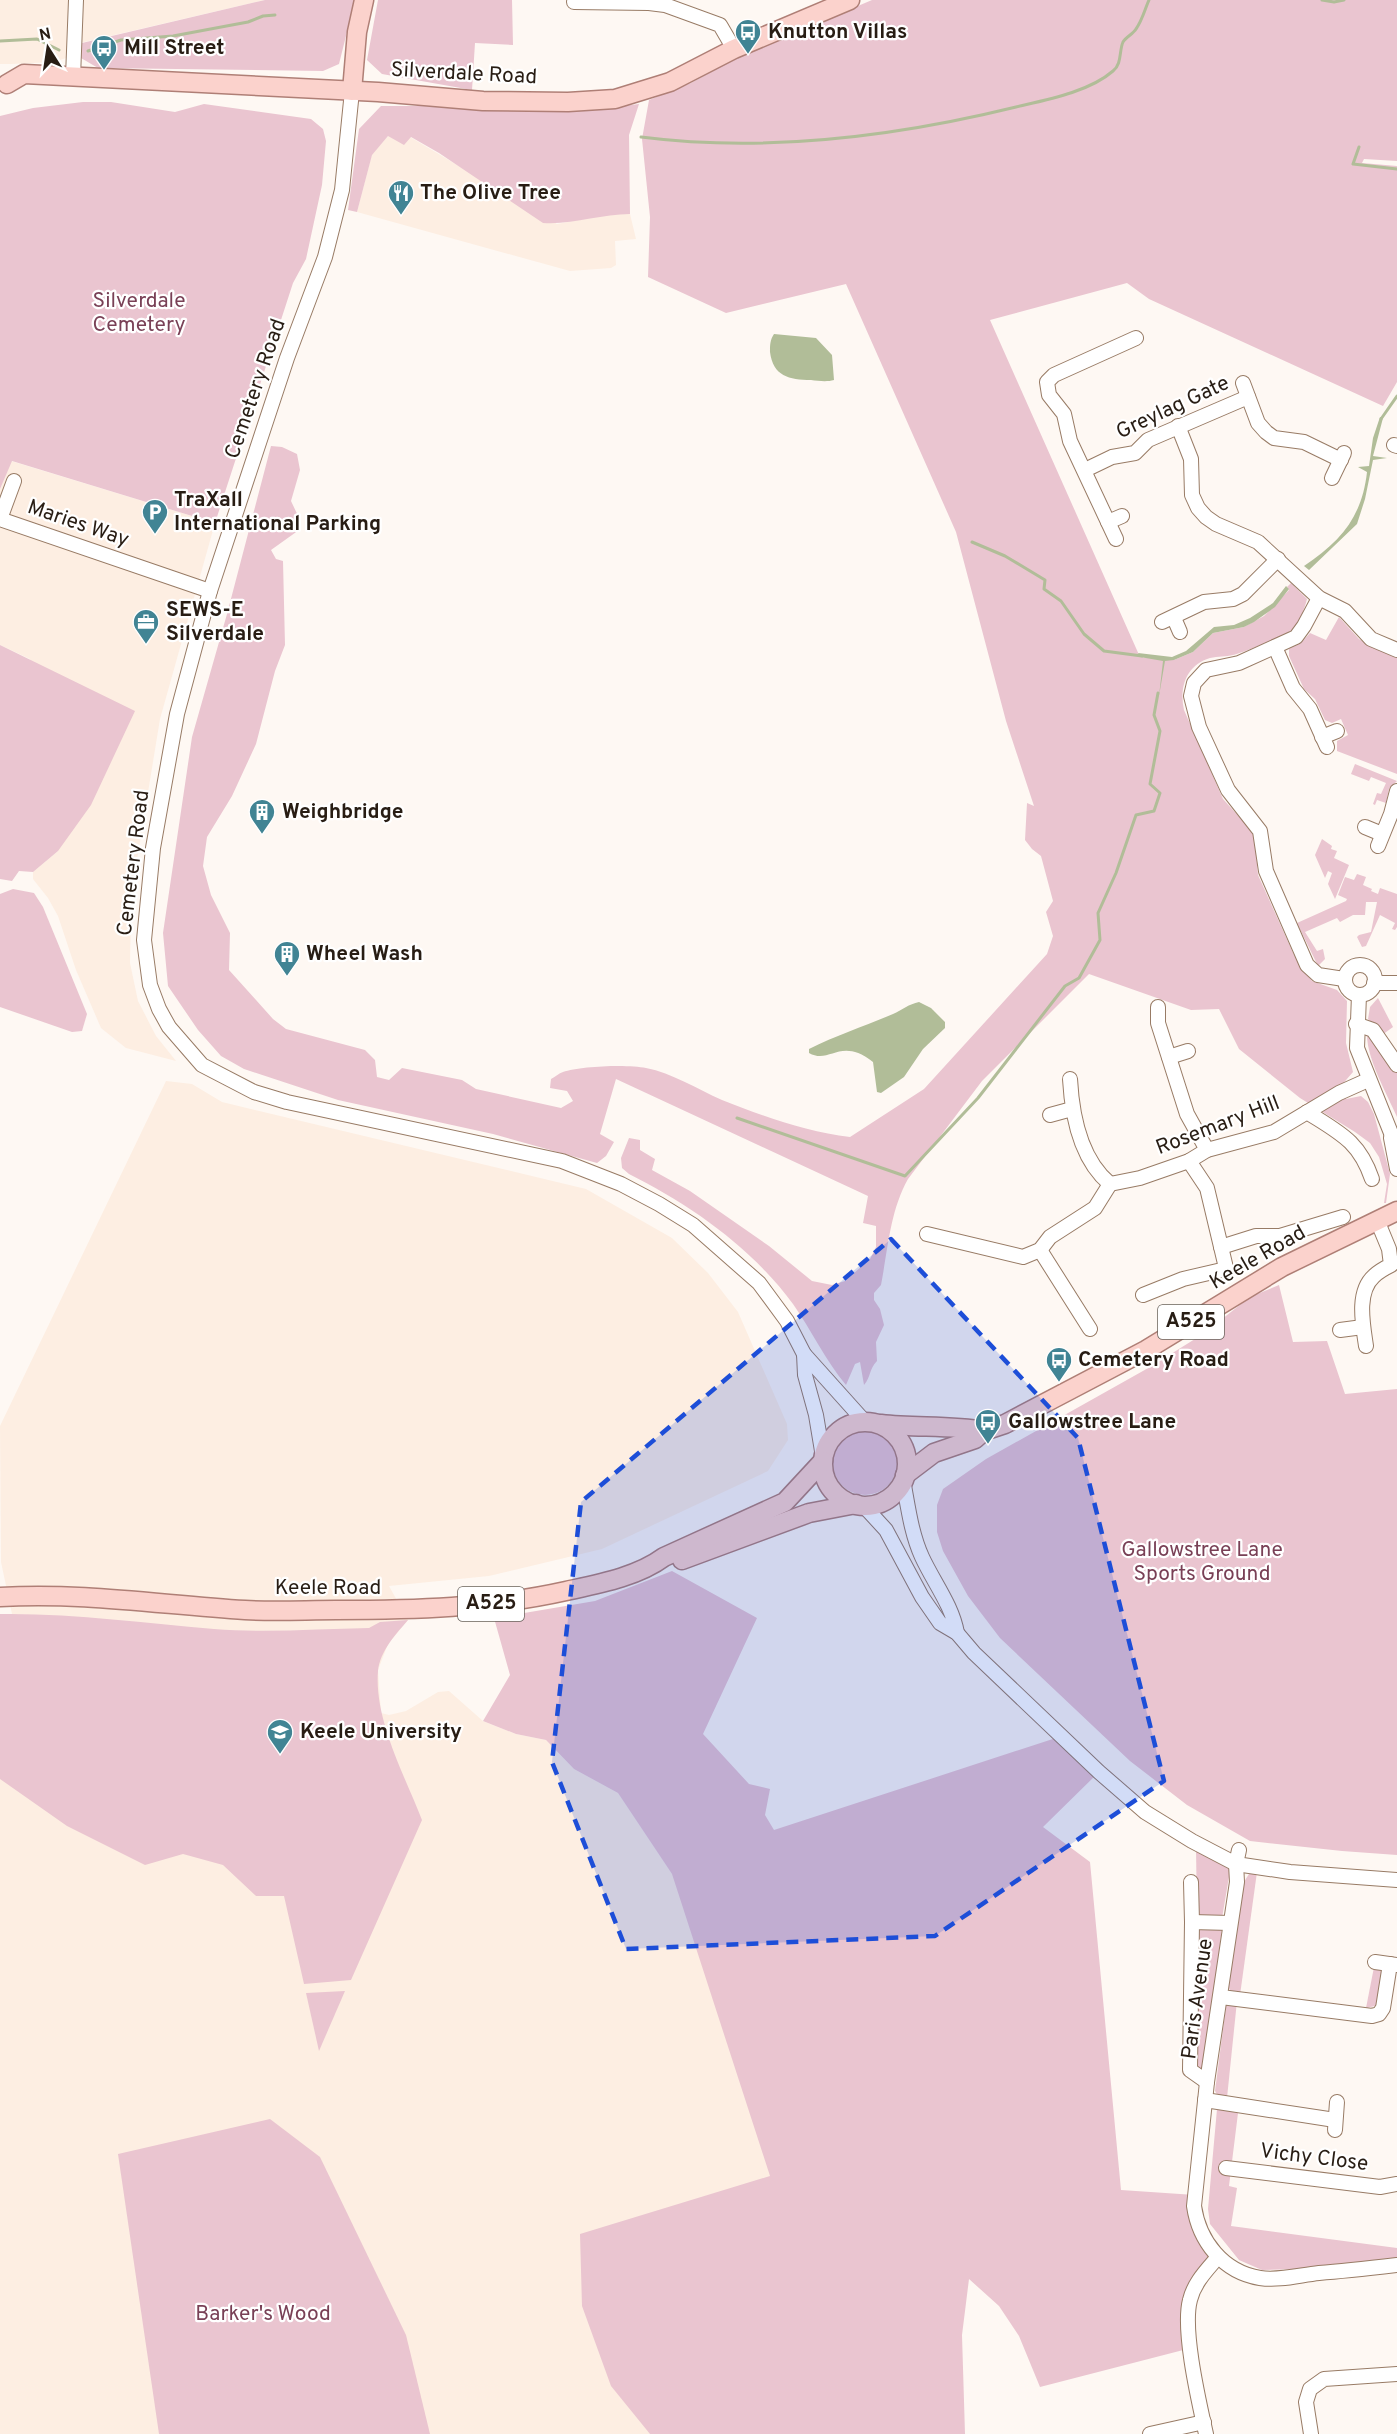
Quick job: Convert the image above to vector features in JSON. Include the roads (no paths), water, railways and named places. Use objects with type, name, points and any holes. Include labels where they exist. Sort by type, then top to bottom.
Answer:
[{"type":"main road","points":[[352,91],[357,32],[364,0]]},
{"type":"main road","name":"Silverdale Road","points":[[2,84],[22,87],[55,77],[74,77],[352,91],[483,101],[568,102],[615,99],[670,82],[830,4],[850,0]]},
{"type":"main road","name":"Keele Road","points":[[904,1477],[934,1453],[975,1439],[984,1431],[1005,1424],[1146,1350],[1282,1267],[1397,1211]]},
{"type":"main road","points":[[869,1422],[888,1429],[900,1441],[906,1456],[904,1477],[888,1498],[873,1504],[859,1505],[842,1499],[830,1488],[824,1473],[823,1459],[835,1435],[848,1425],[869,1422]]},
{"type":"main road","name":"Keele Road","points":[[869,1422],[907,1427],[970,1428],[984,1431]]},
{"type":"main road","name":"Keele Road","points":[[652,1566],[664,1557],[785,1502],[823,1459]]},
{"type":"main road","name":"Keele Road","points":[[0,1597],[80,1597],[247,1610],[396,1610],[472,1607],[535,1598],[652,1566],[679,1562],[809,1514],[859,1505]]},
{"type":"street","points":[[74,77],[75,0]]},
{"type":"street","points":[[574,2],[664,5],[720,25],[734,49]]},
{"type":"street","name":"Cemetery Road","points":[[352,91],[342,190],[324,257],[287,358],[210,591],[177,714],[153,848],[144,940],[150,985],[159,1009],[169,1026],[202,1065],[254,1092],[287,1102],[562,1161],[650,1198],[693,1225],[759,1283],[788,1321],[804,1354],[869,1422]]},
{"type":"street","points":[[1116,539],[1086,470],[1070,441],[1064,414],[1049,395],[1047,382],[1053,375],[1131,341],[1133,356]]},
{"type":"street","name":"Greylag Gate","points":[[1243,383],[1258,423],[1274,438],[1304,442],[1343,456],[1332,478]]},
{"type":"street","name":"Greylag Gate","points":[[1086,470],[1112,457],[1135,453],[1148,440],[1248,397]]},
{"type":"street","points":[[1178,426],[1191,459],[1192,495],[1198,508],[1216,524],[1258,542],[1319,598],[1345,611],[1371,639],[1397,650]]},
{"type":"street","name":"Maries Way","points":[[14,481],[0,519],[210,591]]},
{"type":"street","points":[[1108,522],[1122,516]]},
{"type":"street","points":[[1180,632],[1168,620],[1204,602],[1233,599],[1283,563]]},
{"type":"street","points":[[1319,598],[1301,632],[1292,639],[1239,663],[1211,667],[1201,673],[1191,689],[1193,709],[1228,790],[1260,831],[1266,871],[1307,965],[1318,975],[1344,979]]},
{"type":"street","points":[[1275,647],[1293,688],[1310,710],[1325,742],[1337,731]]},
{"type":"street","points":[[1365,827],[1380,840],[1397,790]]},
{"type":"street","points":[[1361,965],[1370,969],[1374,983],[1367,993],[1359,995],[1350,992],[1344,979],[1345,974],[1352,967],[1361,965]]},
{"type":"street","points":[[1374,983],[1397,983]]},
{"type":"street","points":[[1359,995],[1356,1024],[1357,1048],[1397,1148]]},
{"type":"street","points":[[1158,1007],[1158,1023],[1187,1114],[1207,1150]]},
{"type":"street","points":[[1356,1024],[1373,1030],[1397,1065]]},
{"type":"street","points":[[1169,1057],[1188,1051]]},
{"type":"street","points":[[927,1234],[1023,1257],[1040,1250],[1050,1237],[1095,1208],[1110,1184],[1099,1175],[1081,1141],[1072,1110],[1070,1079]]},
{"type":"street","name":"Rosemary Hill","points":[[1110,1184],[1140,1178],[1189,1161],[1207,1150],[1274,1132],[1368,1080]]},
{"type":"street","points":[[1050,1115],[1072,1110]]},
{"type":"street","points":[[1307,1112],[1349,1139],[1374,1170]]},
{"type":"street","points":[[1390,1135],[1397,1169]]},
{"type":"street","points":[[1143,1295],[1183,1279],[1226,1270],[1207,1188],[1189,1161]]},
{"type":"street","points":[[1221,1247],[1256,1236],[1280,1236],[1343,1217]]},
{"type":"street","points":[[1366,1346],[1363,1328],[1365,1291],[1372,1277],[1390,1265],[1389,1249],[1377,1220]]},
{"type":"street","points":[[1040,1250],[1090,1329]]},
{"type":"street","points":[[1340,1330],[1363,1328]]},
{"type":"street","name":"Cemetery Road","points":[[804,1354],[805,1375],[814,1404],[823,1459]]},
{"type":"street","points":[[904,1477],[915,1538],[921,1557],[954,1617],[957,1633]]},
{"type":"street","points":[[859,1505],[886,1530],[922,1597],[940,1623],[957,1633],[974,1653],[1099,1772],[1145,1812],[1192,1841],[1290,1872],[1397,1880]]},
{"type":"street","name":"Paris Avenue","points":[[1217,2258],[1204,2238],[1194,2206],[1205,2100],[1238,1882],[1238,1857]]},
{"type":"street","name":"Paris Avenue","points":[[1191,1882],[1190,2070],[1208,2082]]},
{"type":"street","name":"Paris Avenue","points":[[1192,1922],[1230,1923]]},
{"type":"street","points":[[1221,1997],[1372,2016],[1379,2014],[1383,2008],[1394,1964],[1375,1962]]},
{"type":"street","points":[[1205,2100],[1335,2125],[1337,2102]]},
{"type":"street","name":"Vichy Close","points":[[1231,2173],[1380,2187],[1397,2184]]},
{"type":"street","points":[[1150,2434],[1205,2428],[1187,2325],[1190,2300],[1199,2279],[1217,2258],[1233,2269],[1259,2278],[1285,2278],[1397,2265]]},
{"type":"street","points":[[1311,2434],[1306,2402],[1310,2389],[1324,2379],[1397,2373]]},
{"type":"waterway","points":[[641,137],[688,142],[735,143],[830,139],[924,127],[1054,98],[1080,90],[1116,68],[1123,42],[1135,31],[1149,0]]},
{"type":"waterway","points":[[1322,0],[1334,2],[1344,0]]},
{"type":"waterway","points":[[88,51],[121,40],[173,36],[275,15]]},
{"type":"waterway","points":[[0,41],[37,39],[59,50]]},
{"type":"waterway","points":[[1359,147],[1353,164],[1397,169]]},
{"type":"waterway","points":[[1381,419],[1397,396]]},
{"type":"waterway","points":[[972,542],[1005,556],[1045,580],[1044,589],[1061,601],[1084,634],[1104,651],[1142,656]]},
{"type":"waterway","points":[[737,1118],[905,1176],[978,1098],[1065,986],[1079,978],[1100,940],[1098,913],[1116,873],[1136,815],[1154,811],[1160,793],[1150,784],[1160,731],[1154,715],[1158,693]]},
{"type":"place","name":"Knutton Villas","points":[[748,55]]},
{"type":"place","name":"Mill Street","points":[[104,71]]},
{"type":"place","name":"The Olive Tree","points":[[401,216]]},
{"type":"place","name":"TraXall International Parking","points":[[155,535]]},
{"type":"place","name":"SEWS-E Silverdale","points":[[146,645]]},
{"type":"place","name":"Weighbridge","points":[[262,835]]},
{"type":"place","name":"Wheel Wash","points":[[287,977]]},
{"type":"place","name":"Cemetery Road","points":[[1059,1383]]},
{"type":"place","name":"Gallowstree Lane","points":[[988,1445]]},
{"type":"place","name":"Keele University","points":[[280,1755]]},
{"type":"park label","name":"Silverdale Cemetery","points":[[139,313]]},
{"type":"park label","name":"Gallowstree Lane Sports Ground","points":[[1202,1562]]},
{"type":"park label","name":"Barker's Wood","points":[[263,2314]]}]
